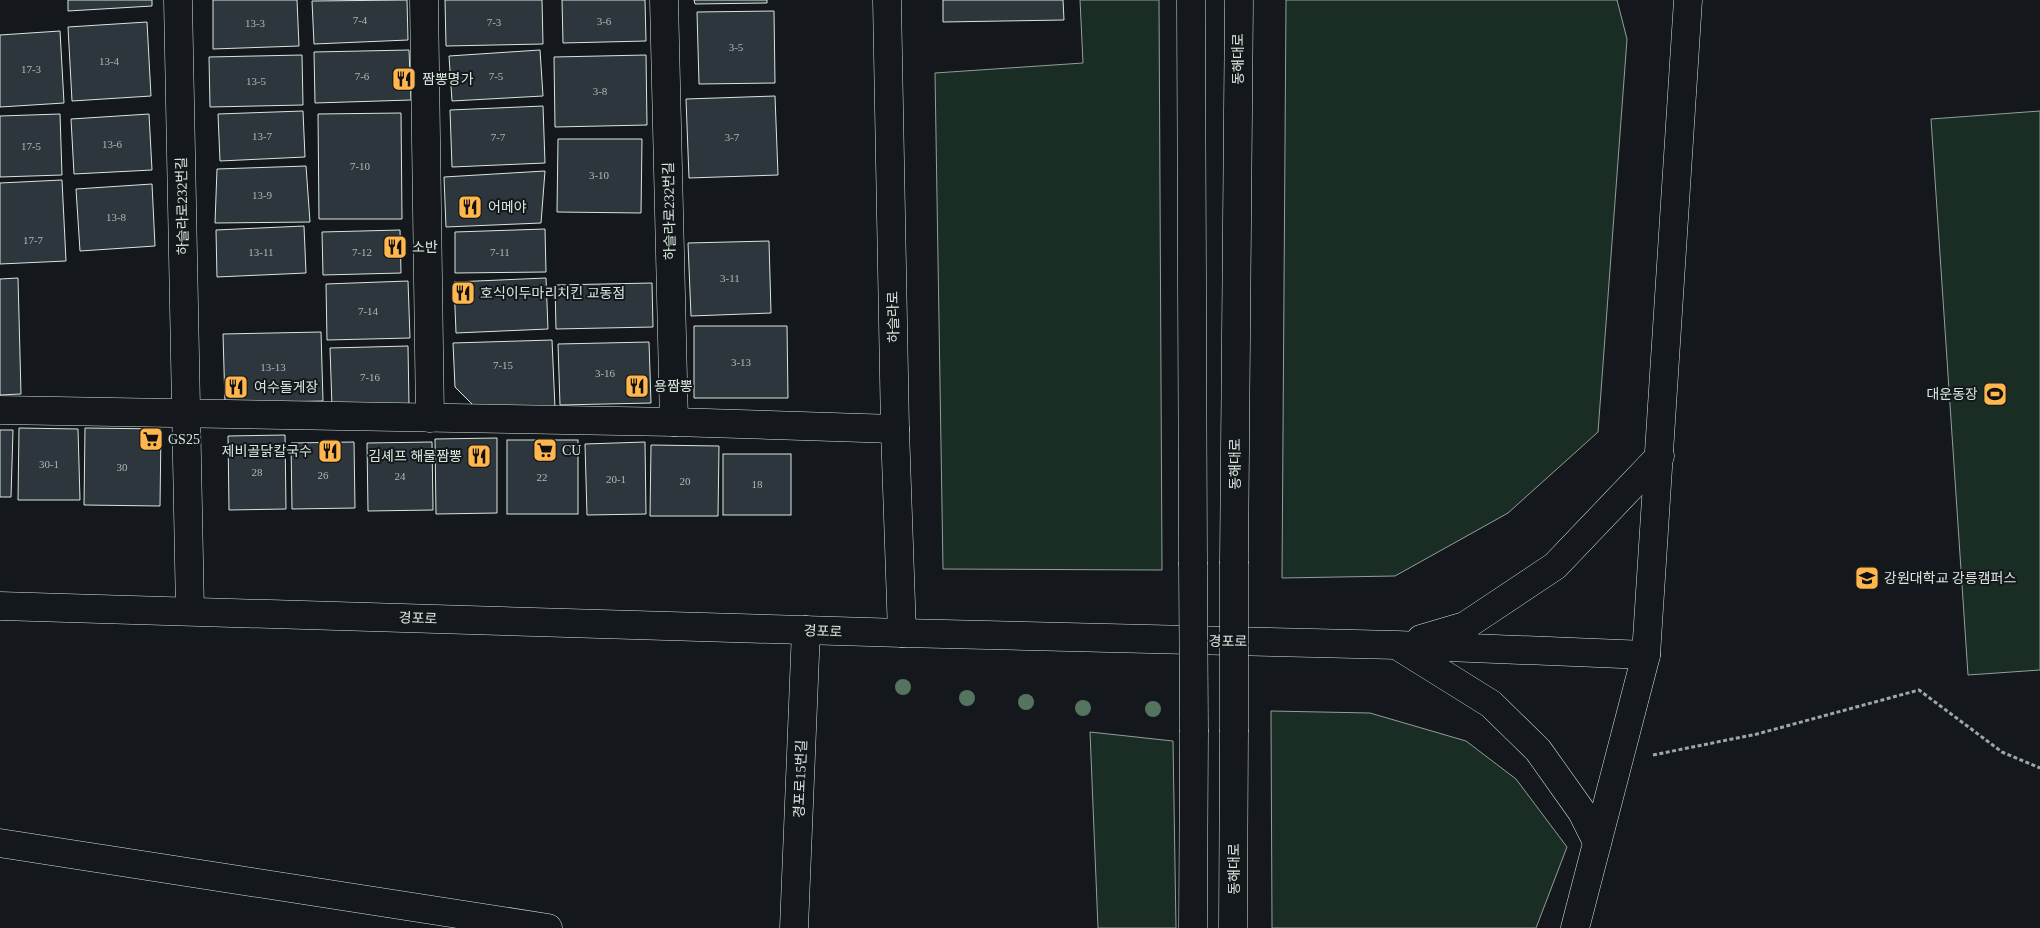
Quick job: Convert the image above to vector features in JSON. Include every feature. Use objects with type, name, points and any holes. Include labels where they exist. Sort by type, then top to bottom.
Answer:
[{"type":"street","name":"하슬라로232번길","points":[[178,0],[190,611]]},
{"type":"street","points":[[424,0],[430,418]]},
{"type":"street","name":"하슬라로232번길","points":[[664,0],[674,422]]},
{"type":"street","name":"하슬라로","points":[[887,0],[895,429],[902,633]]},
{"type":"street","points":[[1191,0],[1194,928]]},
{"type":"street","name":"동해대로","points":[[1234,928],[1234,561],[1239,0]]},
{"type":"street","points":[[1575,928],[1646,655],[1688,0]]},
{"type":"street","points":[[0,410],[674,422],[895,429]]},
{"type":"street","points":[[1397,645],[1465,626],[1555,566],[1660,456]]},
{"type":"street","name":"경포로","points":[[0,606],[902,633],[1397,645],[1646,655]]},
{"type":"street","name":"경포로15번길","points":[[794,928],[806,630]]},
{"type":"street","points":[[1397,645],[1491,704],[1538,750],[1582,812],[1597,842]]},
{"type":"street","points":[[0,843],[548,928]]},
{"type":"path","points":[[1618,762],[1757,734],[1920,690],[2002,752],[2040,768]]},
{"type":"green space","points":[[1080,0],[1159,0],[1162,570],[943,569],[935,73],[1083,63]]},
{"type":"green space","points":[[1286,0],[1617,0],[1627,39],[1598,432],[1508,513],[1395,576],[1282,578]]},
{"type":"green space","name":"대운동장","points":[[2040,111],[2040,670],[1968,675],[1931,119]]},
{"type":"green space","points":[[1271,711],[1370,713],[1466,741],[1516,779],[1567,847],[1536,928],[1272,928]]},
{"type":"green space","points":[[1090,732],[1173,741],[1176,928],[1098,928]]},
{"type":"building","points":[[68,0],[152,0],[152,6],[68,11]]},
{"type":"building","points":[[213,0],[297,0],[299,46],[213,49]]},
{"type":"building","points":[[407,0],[408,40],[314,44],[312,1]]},
{"type":"building","points":[[445,0],[542,0],[543,44],[446,46]]},
{"type":"building","points":[[562,0],[645,0],[646,41],[563,43]]},
{"type":"building","points":[[694,0],[767,0],[767,3],[695,4]]},
{"type":"building","points":[[943,0],[1063,0],[1064,20],[943,22]]},
{"type":"building","points":[[774,11],[775,83],[699,84],[697,12]]},
{"type":"building","points":[[147,22],[151,96],[72,101],[68,27]]},
{"type":"building","points":[[60,31],[64,103],[0,107],[0,35]]},
{"type":"building","points":[[409,50],[411,100],[315,103],[314,52]]},
{"type":"building","points":[[540,50],[543,96],[452,101],[449,56]]},
{"type":"building","points":[[302,55],[303,105],[210,107],[209,57]]},
{"type":"building","points":[[646,55],[647,125],[555,127],[554,57]]},
{"type":"building","points":[[775,96],[778,175],[689,178],[686,99]]},
{"type":"building","points":[[543,106],[545,163],[452,167],[450,110]]},
{"type":"building","points":[[303,111],[305,157],[220,161],[218,114]]},
{"type":"building","points":[[401,113],[402,219],[319,219],[318,114]]},
{"type":"building","points":[[60,114],[62,175],[0,177],[0,116]]},
{"type":"building","points":[[149,114],[152,170],[74,174],[71,119]]},
{"type":"building","points":[[558,139],[642,139],[641,213],[557,212]]},
{"type":"building","points":[[306,166],[310,222],[215,223],[217,169]]},
{"type":"building","points":[[545,171],[541,223],[446,227],[444,177]]},
{"type":"building","points":[[62,180],[66,261],[0,264],[0,183]]},
{"type":"building","points":[[152,184],[155,246],[80,251],[76,189]]},
{"type":"building","points":[[304,226],[306,273],[217,277],[216,230]]},
{"type":"building","points":[[545,229],[546,272],[455,273],[455,232]]},
{"type":"building","points":[[400,230],[401,273],[323,275],[322,232]]},
{"type":"building","points":[[769,241],[771,313],[691,316],[688,243]]},
{"type":"building","points":[[18,278],[21,394],[0,395],[0,279]]},
{"type":"building","points":[[546,278],[548,329],[456,333],[454,282]]},
{"type":"building","points":[[408,281],[410,338],[327,340],[326,284]]},
{"type":"building","points":[[652,283],[653,327],[556,329],[555,285]]},
{"type":"building","points":[[694,326],[787,326],[788,398],[694,398]]},
{"type":"building","points":[[321,332],[323,401],[225,403],[223,334]]},
{"type":"building","points":[[552,340],[555,408],[478,410],[455,387],[453,343]]},
{"type":"building","points":[[649,342],[651,403],[560,405],[558,344]]},
{"type":"building","points":[[408,346],[409,406],[332,407],[330,348]]},
{"type":"building","points":[[19,428],[78,429],[80,500],[18,500]]},
{"type":"building","points":[[85,428],[161,429],[160,506],[84,505]]},
{"type":"building","points":[[0,430],[13,430],[11,497],[0,497]]},
{"type":"building","points":[[285,435],[286,509],[229,510],[228,436]]},
{"type":"building","points":[[497,438],[497,513],[436,514],[435,439]]},
{"type":"building","points":[[507,440],[578,440],[578,514],[507,514]]},
{"type":"building","points":[[354,442],[355,508],[292,509],[291,443]]},
{"type":"building","points":[[432,442],[433,510],[368,511],[367,443]]},
{"type":"building","points":[[645,442],[646,514],[587,515],[585,444]]},
{"type":"building","points":[[651,445],[719,446],[718,516],[650,516]]},
{"type":"building","points":[[723,454],[791,454],[791,515],[723,515]]},
{"type":"place","name":"짬뽕명가","points":[[404,79]]},
{"type":"place","name":"어메야","points":[[470,207]]},
{"type":"place","name":"소반","points":[[395,247]]},
{"type":"place","name":"호식이두마리치킨 교동점","points":[[463,293]]},
{"type":"place","name":"용짬뽕","points":[[637,386]]},
{"type":"place","name":"여수돌게장","points":[[236,387]]},
{"type":"place","name":"대운동장","points":[[1995,394]]},
{"type":"place","name":"GS25","points":[[151,439]]},
{"type":"place","name":"CU","points":[[545,450]]},
{"type":"place","name":"제비골닭칼국수","points":[[330,451]]},
{"type":"place","name":"김셰프 해물짬뽕","points":[[479,456]]},
{"type":"place","name":"강원대학교 강릉캠퍼스","points":[[1867,578]]}]
